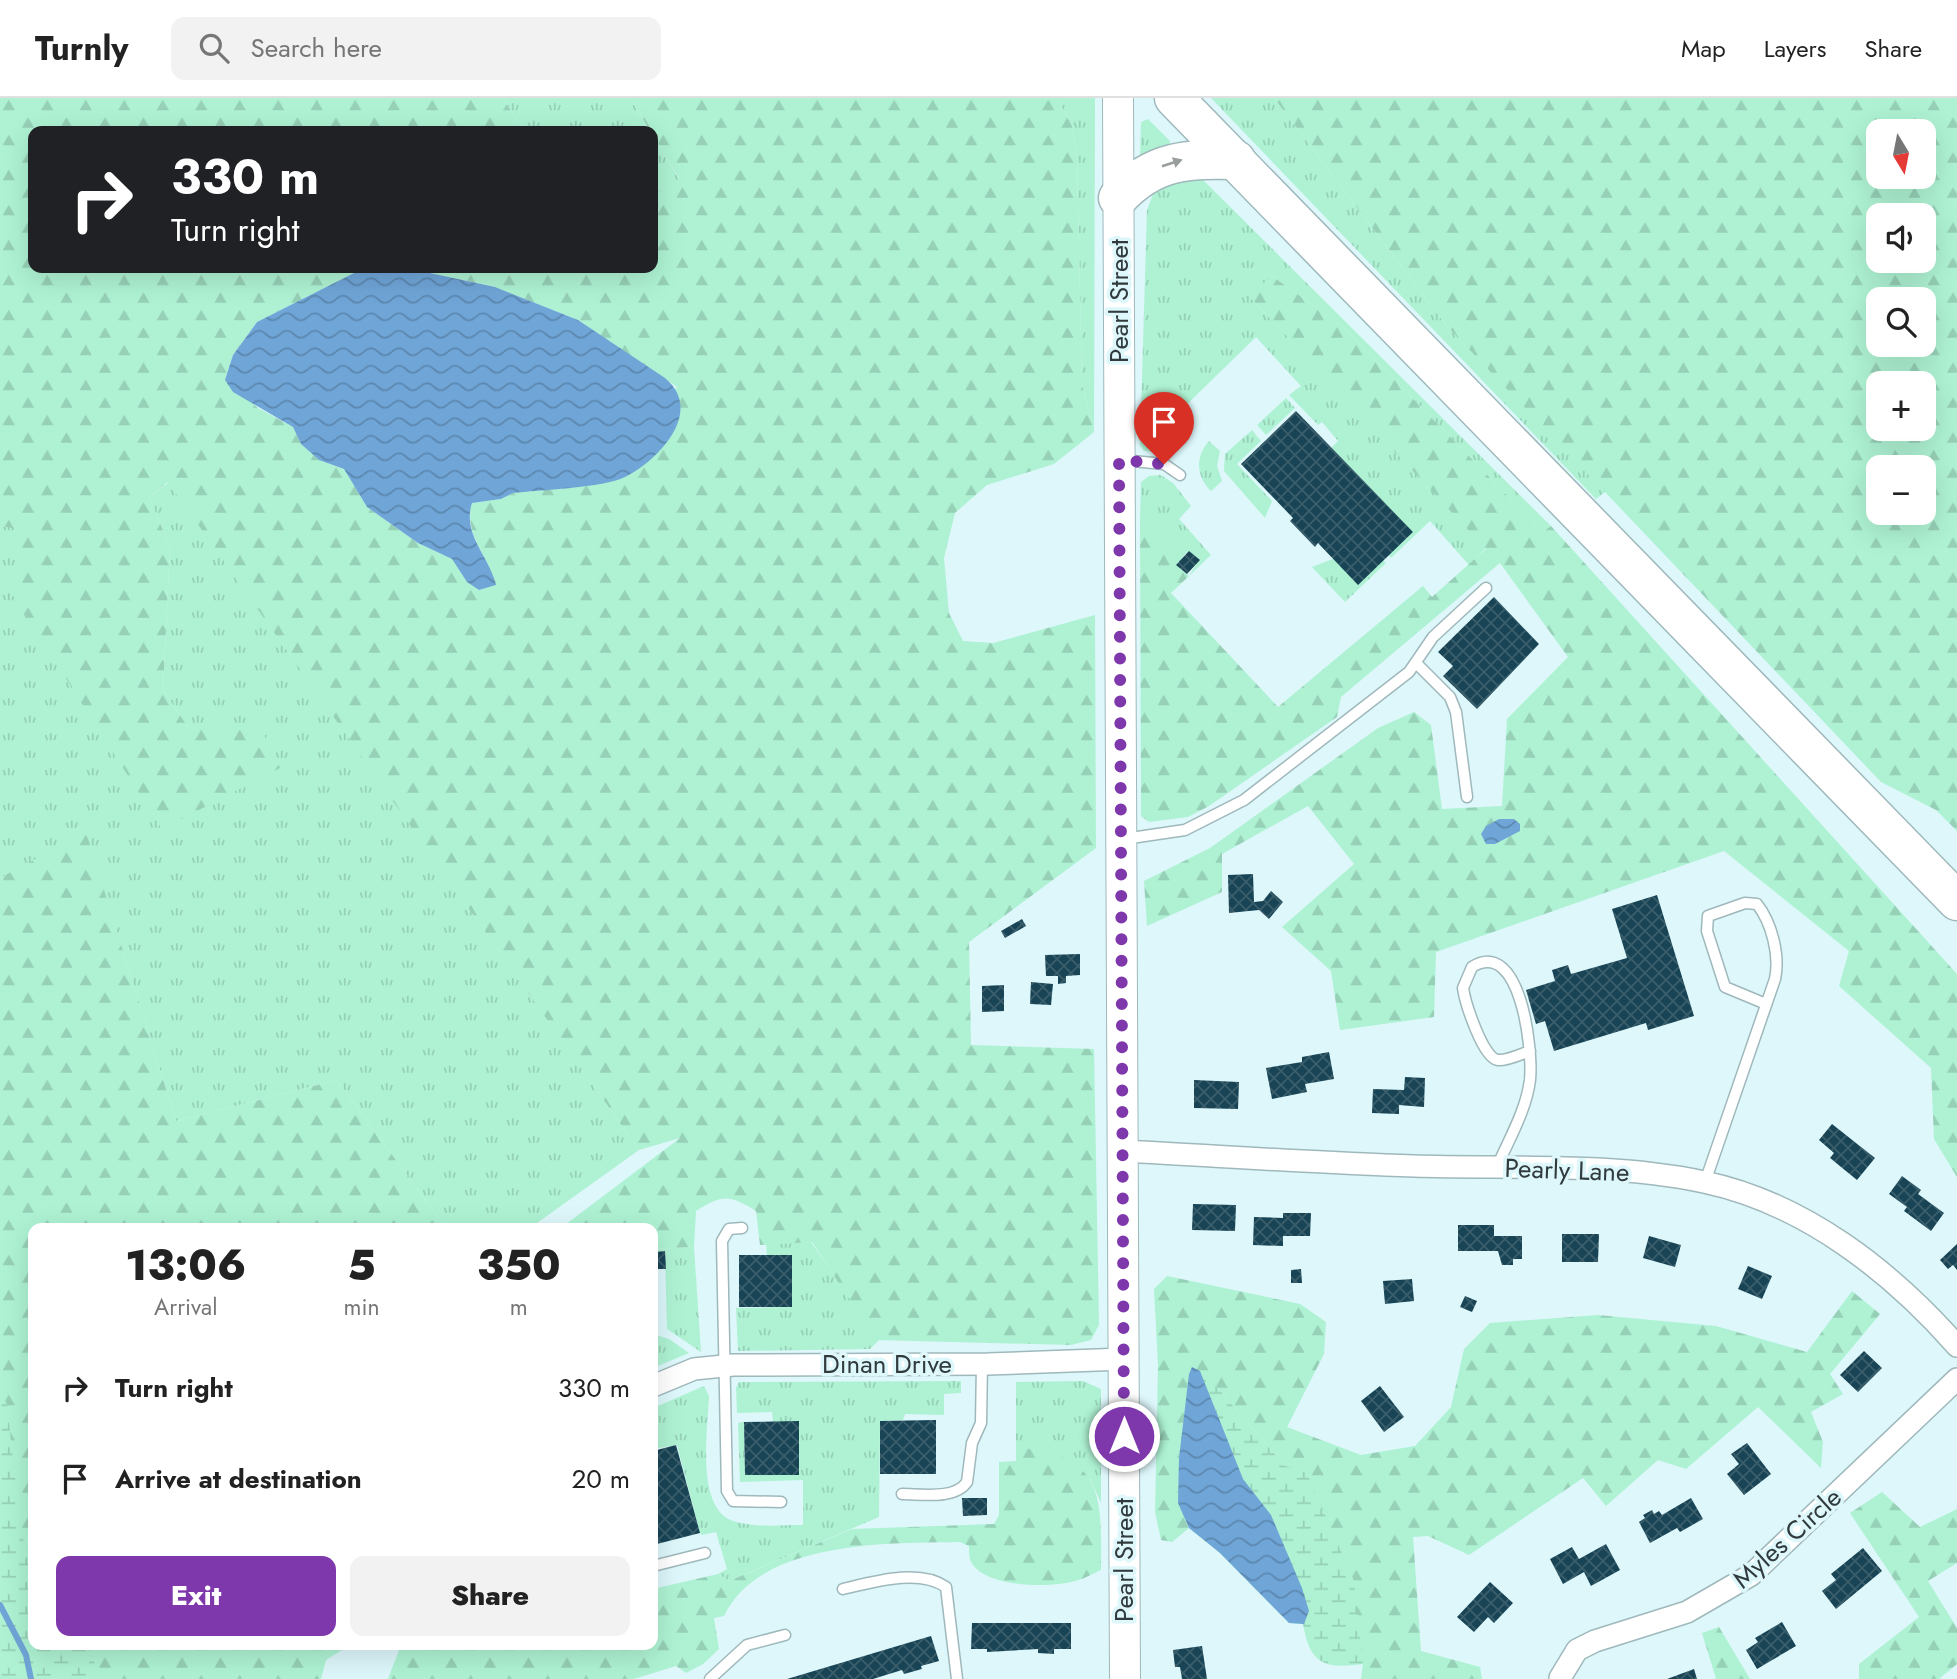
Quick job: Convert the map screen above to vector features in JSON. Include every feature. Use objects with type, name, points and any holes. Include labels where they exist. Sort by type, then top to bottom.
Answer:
[{"type":"highway","points":[[1174,98],[1957,901]]},
{"type":"highway","points":[[1118,198],[1143,177],[1178,161],[1236,160]]},
{"type":"main road","name":"Pearl Street","points":[[1118,98],[1125,1679]]},
{"type":"street","name":"Pearly Lane","points":[[1123,1151],[1633,1172],[1705,1182],[1778,1208],[1853,1250],[1890,1277],[1957,1346]]},
{"type":"street","name":"Dinan Drive","points":[[658,1384],[694,1369],[724,1366],[982,1364],[1124,1359]]},
{"type":"street","name":"Myles Circle","points":[[1560,1678],[1577,1650],[1604,1638],[1687,1612],[1751,1575],[1957,1379]]},
{"type":"lane","points":[[1119,460],[1164,464],[1180,475]]},
{"type":"lane","points":[[1121,839],[1185,830],[1244,800],[1417,664],[1433,637],[1486,588]]},
{"type":"lane","points":[[1417,664],[1450,697],[1456,712],[1467,797]]},
{"type":"lane","points":[[1705,1182],[1775,979],[1778,956],[1763,911],[1757,904],[1745,903],[1708,916],[1707,931],[1725,987],[1766,1004]]},
{"type":"lane","points":[[1497,1167],[1526,1097],[1530,1051],[1518,997],[1506,968],[1497,961],[1488,961],[1472,967],[1463,988],[1486,1052],[1500,1060],[1530,1051]]},
{"type":"lane","points":[[742,1227],[729,1230],[722,1241],[729,1497],[741,1502],[781,1502]]},
{"type":"lane","points":[[902,1494],[957,1491],[967,1482],[972,1443],[981,1423],[982,1364]]},
{"type":"lane","points":[[658,1565],[705,1553]]},
{"type":"lane","points":[[843,1589],[875,1582],[929,1579],[946,1587],[957,1679]]},
{"type":"lane","points":[[710,1679],[747,1645],[785,1635]]},
{"type":"green space","points":[[0,98],[502,98],[522,126],[28,126],[28,273],[354,273],[257,322],[233,355],[225,380],[258,408],[293,427],[301,444],[319,460],[344,469],[367,507],[418,543],[452,559],[467,582],[479,590],[495,585],[471,525],[472,503],[501,499],[513,493],[568,488],[677,387],[578,320],[495,287],[430,273],[658,273],[658,193],[679,178],[658,144],[658,126],[647,126],[630,98],[1057,98],[1072,126],[1077,158],[1082,384],[1094,432],[1054,464],[987,485],[955,513],[944,558],[949,613],[963,641],[993,643],[1095,615],[1096,848],[969,942],[971,1045],[1094,1049],[1099,1325],[1091,1340],[1071,1345],[876,1340],[812,1242],[760,1245],[756,1211],[733,1199],[720,1199],[696,1211],[694,1247],[658,1249],[658,1223],[568,1223],[680,1138],[639,1150],[168,482],[149,497],[170,547],[163,690],[190,730],[261,730],[282,767],[162,829],[12,594],[18,529],[0,526]]},
{"type":"green space","points":[[502,98],[630,98],[647,126],[522,126]]},
{"type":"green space","points":[[1057,98],[1095,98],[1094,432],[1082,384],[1077,158],[1072,126]]},
{"type":"green space","points":[[1211,98],[1274,98],[1446,325],[1606,491],[1596,499]]},
{"type":"green space","points":[[1274,98],[1957,98],[1957,831],[1936,810],[1881,782],[1446,325]]},
{"type":"green space","points":[[1148,119],[1170,141],[1167,153],[1149,161],[1140,156],[1141,122]]},
{"type":"green space","points":[[658,143],[679,179],[658,193]]},
{"type":"green space","points":[[1194,175],[1203,180],[1551,526],[1543,532],[1342,326],[1272,276],[1250,297],[1486,548],[1469,565],[1430,521],[1391,558],[1331,448],[1338,441],[1322,422],[1318,425],[1289,395],[1301,386],[1256,337],[1179,412],[1188,421],[1188,427],[1170,453],[1144,451],[1140,445],[1147,210],[1155,189]]},
{"type":"green space","points":[[1272,276],[1342,326],[1543,532],[1551,526],[1957,974],[1957,1177],[1934,1139],[1931,1068],[1839,986],[1849,951],[1724,851],[1436,952],[1434,1017],[1340,1030],[1331,971],[1282,927],[1354,864],[1308,806],[1222,854],[1222,892],[1147,926],[1144,881],[1210,848],[1378,728],[1414,712],[1431,725],[1442,809],[1502,806],[1507,719],[1568,657],[1500,563],[1341,697],[1337,717],[1209,806],[1188,817],[1149,822],[1141,816],[1140,519],[1170,539],[1171,560],[1189,576],[1171,593],[1278,707],[1423,586],[1432,597],[1486,549],[1249,296]]},
{"type":"green space","points":[[1286,398],[1295,408],[1266,435],[1257,425]]},
{"type":"green space","points":[[1252,430],[1261,441],[1237,464],[1272,501],[1265,518],[1224,471],[1225,454]]},
{"type":"green space","points":[[1209,441],[1220,451],[1217,466],[1222,481],[1211,491],[1202,479],[1199,466],[1201,453]]},
{"type":"green space","points":[[1161,475],[1173,483],[1191,506],[1179,519],[1211,555],[1189,576],[1199,560],[1188,551],[1176,565],[1171,560],[1169,539],[1140,519],[1141,482],[1149,476]]},
{"type":"green space","points":[[169,482],[639,1150],[537,1223],[442,1223],[337,1080],[176,1121],[86,833],[0,878],[0,526],[18,528],[162,829],[261,730],[190,730],[163,690],[170,547],[149,497]]},
{"type":"green space","points":[[1333,559],[1383,560],[1386,563],[1345,602],[1312,567]]},
{"type":"green space","points":[[86,832],[176,1121],[337,1080],[442,1223],[28,1223],[28,1618],[0,1640],[0,878]]},
{"type":"green space","points":[[811,1242],[879,1340],[870,1349],[738,1351],[736,1308],[792,1307],[792,1256],[767,1255],[766,1244]]},
{"type":"green space","points":[[694,1247],[701,1352],[667,1329],[665,1251],[658,1252],[658,1249]]},
{"type":"green space","points":[[1167,1276],[1300,1304],[1326,1322],[1324,1354],[1287,1427],[1361,1455],[1415,1446],[1451,1407],[1464,1349],[1490,1323],[1598,1315],[1716,1326],[1807,1352],[1852,1291],[1880,1314],[1830,1374],[1843,1394],[1811,1412],[1823,1442],[1821,1468],[1758,1407],[1686,1469],[1658,1460],[1606,1506],[1583,1478],[1469,1555],[1428,1536],[1413,1537],[1421,1651],[1480,1667],[1482,1679],[1361,1679],[1363,1664],[1285,1466],[1216,1386],[1178,1503],[1189,1528],[1172,1542],[1161,1540],[1155,1512],[1158,1365],[1154,1289]]},
{"type":"green space","points":[[658,1336],[669,1339],[689,1353],[658,1366]]},
{"type":"green space","points":[[1192,1367],[1216,1386],[1285,1466],[1306,1471],[1354,1581],[1363,1664],[1339,1666],[1321,1661],[1310,1648],[1303,1624],[1289,1623],[1220,1553],[1189,1528],[1178,1503],[1179,1458]]},
{"type":"green space","points":[[961,1381],[961,1393],[944,1394],[944,1415],[905,1414],[903,1420],[880,1421],[879,1517],[729,1581],[718,1574],[727,1569],[716,1532],[702,1535],[700,1533],[677,1445],[658,1448],[658,1406],[704,1386],[709,1396],[706,1446],[708,1484],[721,1513],[733,1521],[750,1525],[803,1525],[803,1480],[740,1482],[738,1423],[744,1422],[745,1475],[799,1474],[798,1422],[773,1422],[772,1412],[737,1413],[736,1388],[739,1382]]},
{"type":"green space","points":[[1083,1381],[1101,1389],[1101,1503],[1090,1479],[1016,1450],[1016,1382]]},
{"type":"green space","points":[[0,1388],[7,1405],[16,1485],[15,1516],[19,1535],[28,1544],[28,1650],[88,1650],[103,1679],[0,1679]]},
{"type":"green space","points":[[1023,1448],[1050,1453],[1071,1461],[1085,1473],[1098,1504],[1101,1570],[1082,1579],[1064,1583],[1019,1584],[990,1577],[979,1571],[970,1560],[969,1546],[960,1542],[898,1543],[829,1551],[796,1559],[766,1573],[742,1591],[724,1616],[714,1618],[719,1649],[703,1664],[686,1673],[676,1666],[634,1679],[388,1679],[399,1650],[658,1650],[658,1588],[718,1574],[729,1581],[852,1529],[994,1524],[999,1515],[999,1462],[1016,1461],[1016,1450]]},
{"type":"green space","points":[[1882,1492],[1920,1527],[1957,1509],[1957,1563],[1928,1581],[1957,1628],[1957,1664],[1939,1679],[1859,1679],[1859,1664],[1919,1617],[1850,1513]]},
{"type":"green space","points":[[1719,1627],[1750,1679],[1716,1679],[1702,1633]]},
{"type":"green space","points":[[28,1650],[342,1650],[326,1660],[321,1679],[0,1679]]},
{"type":"water","points":[[354,273],[430,273],[495,287],[578,320],[665,378],[676,391],[680,405],[679,419],[673,434],[663,447],[625,477],[587,486],[513,493],[501,499],[472,503],[470,514],[473,535],[496,585],[479,590],[467,582],[452,559],[418,543],[367,507],[344,469],[319,460],[301,444],[293,427],[233,392],[225,380],[233,355],[257,322]]},
{"type":"water","points":[[1499,819],[1514,819],[1520,824],[1520,831],[1495,844],[1486,844],[1481,834],[1486,826]]},
{"type":"water","points":[[1192,1367],[1200,1371],[1243,1479],[1271,1515],[1309,1611],[1304,1624],[1289,1623],[1220,1553],[1189,1528],[1178,1503],[1179,1458]]},
{"type":"building","points":[[1296,411],[1413,532],[1358,585],[1318,543],[1315,547],[1290,521],[1293,518],[1241,464]]},
{"type":"building","points":[[1189,551],[1200,560],[1187,574],[1176,565]]},
{"type":"building","points":[[1494,597],[1539,644],[1477,709],[1443,676],[1453,666],[1438,652]]},
{"type":"building","points":[[1253,874],[1254,902],[1263,901],[1271,891],[1283,902],[1269,919],[1259,910],[1229,913],[1228,875]]},
{"type":"building","points":[[1657,895],[1694,1016],[1648,1030],[1646,1023],[1554,1051],[1545,1021],[1536,1024],[1526,990],[1555,981],[1552,970],[1568,965],[1571,974],[1627,958],[1612,909]]},
{"type":"building","points":[[1022,919],[1026,926],[1005,938],[1001,931]]},
{"type":"building","points":[[1080,954],[1080,975],[1066,976],[1066,983],[1058,984],[1058,976],[1046,976],[1045,955]]},
{"type":"building","points":[[1031,982],[1053,984],[1051,1005],[1030,1004]]},
{"type":"building","points":[[1004,985],[1004,1011],[982,1012],[982,986]]},
{"type":"building","points":[[1329,1052],[1334,1079],[1305,1084],[1307,1092],[1272,1099],[1266,1068],[1302,1062],[1302,1057]]},
{"type":"building","points":[[1405,1077],[1425,1078],[1424,1107],[1399,1105],[1399,1114],[1372,1113],[1373,1089],[1404,1090]]},
{"type":"building","points":[[1194,1080],[1239,1082],[1238,1109],[1194,1108]]},
{"type":"building","points":[[1832,1124],[1875,1158],[1857,1180],[1830,1158],[1834,1153],[1819,1140]]},
{"type":"building","points":[[1902,1176],[1921,1190],[1918,1194],[1944,1213],[1931,1231],[1904,1211],[1907,1207],[1889,1194]]},
{"type":"building","points":[[1193,1204],[1236,1205],[1235,1231],[1192,1230]]},
{"type":"building","points":[[1283,1213],[1311,1213],[1310,1236],[1283,1236],[1283,1246],[1253,1245],[1254,1217],[1283,1218]]},
{"type":"building","points":[[1458,1225],[1494,1225],[1494,1236],[1522,1236],[1522,1259],[1513,1259],[1513,1265],[1502,1265],[1498,1251],[1458,1251]]},
{"type":"building","points":[[1562,1234],[1599,1234],[1598,1262],[1562,1262]]},
{"type":"building","points":[[1649,1236],[1681,1245],[1675,1267],[1643,1258]]},
{"type":"building","points":[[1957,1244],[1957,1270],[1953,1265],[1948,1269],[1940,1260]]},
{"type":"building","points":[[665,1251],[666,1269],[658,1269],[658,1252]]},
{"type":"building","points":[[739,1255],[792,1255],[792,1307],[739,1307]]},
{"type":"building","points":[[1748,1266],[1772,1276],[1762,1299],[1738,1289]]},
{"type":"building","points":[[1301,1269],[1302,1283],[1291,1283],[1291,1270]]},
{"type":"building","points":[[1412,1279],[1414,1301],[1385,1304],[1383,1281]]},
{"type":"building","points":[[1465,1296],[1477,1301],[1472,1312],[1460,1307]]},
{"type":"building","points":[[1864,1351],[1882,1368],[1858,1392],[1840,1375]]},
{"type":"building","points":[[1380,1386],[1404,1417],[1384,1432],[1361,1401]]},
{"type":"building","points":[[936,1420],[936,1474],[880,1474],[880,1421]]},
{"type":"building","points":[[799,1421],[799,1475],[745,1475],[744,1422]]},
{"type":"building","points":[[1747,1443],[1771,1474],[1744,1495],[1727,1474],[1739,1464],[1731,1454]]},
{"type":"building","points":[[676,1445],[700,1533],[658,1544],[658,1450]]},
{"type":"building","points":[[962,1498],[987,1498],[987,1515],[963,1516]]},
{"type":"building","points":[[1691,1498],[1703,1519],[1680,1532],[1677,1528],[1650,1543],[1639,1522],[1645,1518],[1643,1515],[1652,1510],[1654,1514],[1659,1511],[1662,1515]]},
{"type":"building","points":[[1606,1544],[1620,1570],[1591,1586],[1584,1572],[1563,1584],[1550,1559],[1572,1547],[1579,1559]]},
{"type":"building","points":[[1863,1548],[1882,1571],[1836,1609],[1822,1591],[1836,1580],[1831,1574]]},
{"type":"building","points":[[1490,1582],[1513,1603],[1494,1623],[1488,1617],[1474,1632],[1457,1617]]},
{"type":"building","points":[[1782,1622],[1796,1646],[1757,1669],[1746,1650],[1758,1642],[1755,1638]]},
{"type":"building","points":[[972,1623],[1071,1623],[1071,1649],[1054,1649],[1054,1654],[1038,1653],[1038,1649],[987,1652],[987,1649],[971,1649]]},
{"type":"building","points":[[931,1636],[939,1661],[921,1666],[922,1669],[904,1674],[902,1670],[873,1679],[787,1679]]},
{"type":"building","points":[[1202,1646],[1207,1679],[1182,1679],[1180,1667],[1175,1667],[1173,1650]]},
{"type":"building","points":[[1694,1669],[1697,1679],[1667,1679]]},
{"type":"waterway","points":[[0,1605],[26,1655],[31,1679]]},
{"type":"route","points":[[1124,1436],[1119,460],[1154,461],[1164,464]]}]
